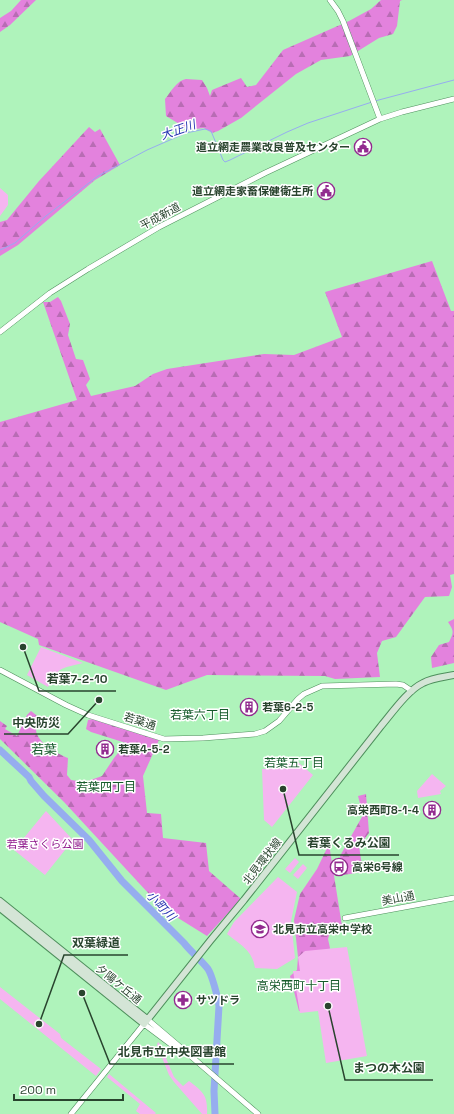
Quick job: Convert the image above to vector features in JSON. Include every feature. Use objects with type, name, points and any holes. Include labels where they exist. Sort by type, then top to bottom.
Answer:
[{"type":"main road","name":"北見環状線","points":[[145,1021],[244,900],[400,703],[416,687],[424,682],[454,675]]},
{"type":"main road","name":"夕陽ケ丘通","points":[[0,901],[145,1021]]},
{"type":"main road","name":"夕陽ケ丘通","points":[[0,908],[145,1021]]},
{"type":"street","points":[[330,0],[343,21],[380,119]]},
{"type":"street","name":"平成新道","points":[[0,332],[50,293],[88,269],[159,227],[265,172],[380,119],[454,99]]},
{"type":"street","name":"若葉通","points":[[0,670],[88,715],[164,739],[255,734],[264,731],[279,721],[304,694],[322,686],[396,684],[403,685],[412,691]]},
{"type":"street","name":"美山通","points":[[345,918],[454,898]]},
{"type":"street","points":[[71,1114],[145,1021]]},
{"type":"street","name":"夕陽ケ丘通","points":[[145,1021],[188,1054],[258,1114]]},
{"type":"green space","points":[[21,0],[36,0],[10,25],[0,32],[0,18],[11,11]]},
{"type":"green space","points":[[381,0],[402,0],[400,1],[397,26],[393,34],[379,38],[350,56],[321,60],[296,74],[241,118],[218,131],[212,133],[204,128],[187,130],[166,116],[165,99],[171,90],[183,80],[202,80],[210,96],[212,90],[241,78],[247,87],[256,85],[283,50],[349,21],[371,9]]},
{"type":"green space","points":[[89,127],[95,132],[100,129],[120,165],[95,180],[18,245],[0,256],[0,222],[7,220],[39,181]]},
{"type":"green space","points":[[0,188],[8,195],[8,205],[0,216]]},
{"type":"green space","points":[[432,261],[451,311],[454,311],[454,574],[450,575],[452,587],[449,596],[425,597],[396,637],[382,641],[377,653],[380,677],[335,679],[325,676],[207,675],[166,690],[39,645],[38,639],[0,622],[0,422],[77,400],[43,302],[50,302],[58,297],[61,301],[70,324],[68,335],[76,359],[83,360],[90,379],[86,385],[91,396],[135,386],[153,374],[167,369],[264,354],[294,355],[342,337],[325,292]]},
{"type":"green space","points":[[454,619],[454,663],[432,668],[431,657],[439,645],[449,642],[453,632],[448,622]]},
{"type":"green space","points":[[41,647],[83,663],[65,667],[59,671],[48,687],[27,675]]},
{"type":"green space","points":[[31,711],[40,718],[36,730],[40,739],[54,751],[68,758],[67,775],[71,780],[85,782],[102,776],[126,743],[86,729],[88,720],[93,719],[159,740],[143,776],[147,813],[161,814],[163,838],[206,843],[209,871],[241,899],[207,936],[162,908],[64,802],[0,739],[0,721],[7,726],[5,729],[17,736],[27,715]]},
{"type":"green space","points":[[293,758],[313,775],[272,827],[264,820],[262,769],[285,768]]},
{"type":"green space","points":[[432,774],[446,786],[440,791],[441,794],[418,798],[417,791]]},
{"type":"green space","points":[[366,794],[369,833],[359,846],[363,872],[343,875],[340,856],[363,815],[358,796]]},
{"type":"green space","name":"若葉さくら公園","points":[[46,811],[73,840],[45,875],[14,850]]},
{"type":"green space","points":[[329,844],[342,926],[330,932],[328,939],[330,948],[302,1011],[299,1011],[290,976],[297,970],[298,957],[294,920],[300,894],[317,869]]},
{"type":"green space","points":[[295,858],[299,862],[290,873],[285,869]]},
{"type":"green space","points":[[303,864],[307,868],[298,879],[293,875]]},
{"type":"green space","points":[[278,877],[297,892],[291,921],[295,958],[277,969],[255,968],[249,952],[227,934],[234,922]]},
{"type":"green space","points":[[347,947],[367,1056],[326,1063],[318,1011],[300,1013],[293,971],[300,971],[298,957],[305,951]]},
{"type":"green space","points":[[0,987],[60,1034],[61,1038],[101,1069],[96,1076],[0,999]]},
{"type":"green space","points":[[158,1042],[174,1077],[183,1086],[189,1081],[204,1094],[207,1102],[207,1114],[202,1114],[169,1075],[157,1045]]},
{"type":"green space","points":[[109,1074],[156,1113],[140,1114],[136,1111],[140,1104],[107,1077]]},
{"type":"waterway","name":"大正川","points":[[375,101],[454,80]]},
{"type":"waterway","name":"大正川","points":[[0,250],[15,243],[46,216],[98,176],[147,150],[186,133],[205,129],[211,131],[225,162],[308,123],[372,102]]},
{"type":"waterway","name":"小町川","points":[[0,750],[29,777],[44,796],[89,840],[122,881],[208,969],[215,987],[219,1006],[214,1091],[215,1114]]},
{"type":"place","name":"道立網走農業改良普及センター","points":[[363,147]]},
{"type":"place","name":"道立網走家畜保健衛生所","points":[[326,191]]},
{"type":"place","name":"若葉7-2-10","points":[[23,647]]},
{"type":"place","name":"中央防災","points":[[99,700]]},
{"type":"place","name":"若葉6-2-5","points":[[249,707]]},
{"type":"place","name":"若葉4-5-2","points":[[105,749]]},
{"type":"place","name":"若葉くるみ公園","points":[[283,789]]},
{"type":"place","name":"高栄西町8-1-4","points":[[432,810]]},
{"type":"place","name":"高栄6号線","points":[[339,867]]},
{"type":"place","name":"北見市立高栄中学校","points":[[260,929]]},
{"type":"place","name":"北見市立中央図書館","points":[[82,993]]},
{"type":"place","name":"サツドラ","points":[[183,1000]]},
{"type":"place","name":"まつの木公園","points":[[328,1006]]},
{"type":"place","name":"双葉緑道","points":[[39,1024]]},
{"type":"district","name":"若葉六丁目","points":[[200,715]]},
{"type":"district","name":"若葉","points":[[44,749]]},
{"type":"district","name":"若葉五丁目","points":[[294,763]]},
{"type":"district","name":"若葉四丁目","points":[[106,787]]},
{"type":"district","name":"高栄西町十丁目","points":[[299,986]]}]
